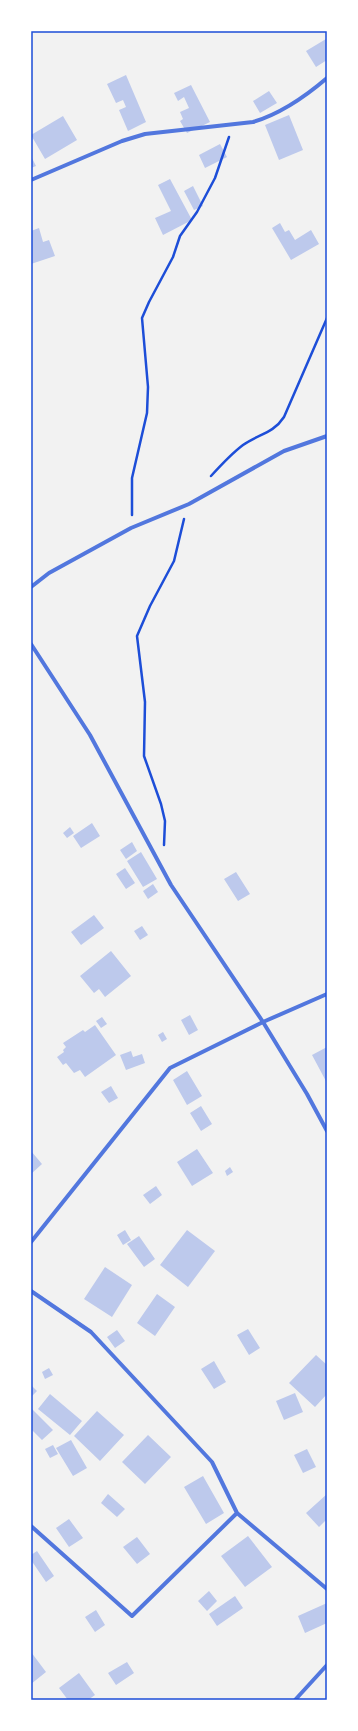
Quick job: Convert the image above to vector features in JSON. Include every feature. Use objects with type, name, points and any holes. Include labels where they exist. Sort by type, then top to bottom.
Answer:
[{"type":"street","points":[[31,180],[122,141],[145,134],[233,125],[265,119],[310,91],[327,78]]},
{"type":"street","points":[[31,587],[49,573],[131,528],[189,504],[284,451],[327,436]]},
{"type":"street","points":[[31,644],[90,735],[171,885],[263,1022],[305,1090],[327,1131]]},
{"type":"street","points":[[31,1242],[170,1068],[263,1022],[327,994]]},
{"type":"street","points":[[31,1291],[91,1332],[212,1462],[237,1513],[327,1589]]},
{"type":"street","points":[[31,1526],[132,1616],[237,1513]]},
{"type":"street","points":[[295,1700],[327,1665]]},
{"type":"path","points":[[131,528],[132,478],[147,413],[148,387],[142,318],[148,302],[173,257],[180,236],[197,212],[215,178],[233,125]]},
{"type":"path","points":[[206,481],[228,457],[244,445],[279,426],[327,318]]},
{"type":"path","points":[[161,866],[165,839],[165,821],[161,804],[144,756],[145,702],[136,636],[174,561],[182,524],[189,504]]},
{"type":"building","points":[[326,39],[327,60],[316,67],[306,51]]},
{"type":"building","points":[[126,75],[146,122],[128,131],[119,110],[126,107],[123,100],[116,103],[107,84]]},
{"type":"building","points":[[191,85],[210,122],[187,133],[180,121],[183,119],[180,112],[189,108],[184,97],[178,101],[174,93]]},
{"type":"building","points":[[269,91],[277,103],[260,113],[253,101]]},
{"type":"building","points":[[289,115],[303,150],[279,160],[265,125]]},
{"type":"building","points":[[63,116],[77,140],[45,159],[31,135]]},
{"type":"building","points":[[220,144],[227,157],[205,168],[199,155]]},
{"type":"building","points":[[31,156],[36,166],[31,168]]},
{"type":"building","points":[[170,179],[192,220],[163,235],[155,218],[171,211],[158,185]]},
{"type":"building","points":[[193,186],[203,206],[194,210],[184,191]]},
{"type":"building","points":[[280,223],[285,232],[289,230],[295,240],[311,230],[319,244],[291,260],[272,228]]},
{"type":"building","points":[[39,228],[43,242],[49,240],[55,256],[31,264],[31,231]]},
{"type":"building","points":[[92,823],[100,836],[81,848],[73,836]]},
{"type":"building","points":[[70,827],[74,833],[67,838],[63,833]]},
{"type":"building","points":[[132,842],[137,851],[126,859],[120,850]]},
{"type":"building","points":[[141,852],[157,879],[143,887],[127,861]]},
{"type":"building","points":[[125,868],[135,883],[126,889],[116,874]]},
{"type":"building","points":[[236,872],[250,894],[238,901],[224,879]]},
{"type":"building","points":[[153,884],[158,892],[148,899],[143,891]]},
{"type":"building","points":[[94,915],[104,928],[81,945],[71,932]]},
{"type":"building","points":[[142,926],[148,935],[140,940],[134,931]]},
{"type":"building","points":[[111,951],[131,976],[105,997],[99,989],[94,993],[80,976]]},
{"type":"building","points":[[190,1015],[198,1030],[189,1035],[181,1020]]},
{"type":"building","points":[[102,1017],[107,1024],[101,1028],[96,1021]]},
{"type":"building","points":[[95,1025],[116,1055],[85,1077],[80,1070],[74,1073],[66,1063],[63,1065],[57,1057],[64,1052],[63,1050],[66,1047],[63,1043],[83,1030],[85,1032]]},
{"type":"building","points":[[163,1032],[167,1039],[162,1042],[158,1035]]},
{"type":"building","points":[[327,1047],[327,1083],[312,1055]]},
{"type":"building","points":[[131,1051],[133,1057],[142,1054],[145,1063],[126,1070],[120,1055]]},
{"type":"building","points":[[187,1071],[202,1096],[187,1105],[173,1080]]},
{"type":"building","points":[[111,1086],[118,1098],[109,1103],[101,1092]]},
{"type":"building","points":[[201,1106],[212,1124],[201,1131],[190,1113]]},
{"type":"building","points":[[197,1149],[213,1173],[192,1186],[177,1162]]},
{"type":"building","points":[[31,1151],[42,1164],[31,1174]]},
{"type":"building","points":[[230,1167],[233,1172],[227,1176],[225,1171]]},
{"type":"building","points":[[156,1186],[162,1195],[150,1204],[143,1195]]},
{"type":"building","points":[[125,1230],[131,1240],[123,1245],[117,1235]]},
{"type":"building","points":[[187,1230],[215,1251],[188,1287],[160,1265]]},
{"type":"building","points":[[139,1236],[155,1259],[144,1267],[127,1244]]},
{"type":"building","points":[[105,1267],[132,1285],[112,1317],[84,1299]]},
{"type":"building","points":[[157,1294],[175,1307],[155,1336],[137,1323]]},
{"type":"building","points":[[248,1329],[260,1348],[249,1355],[237,1335]]},
{"type":"building","points":[[117,1330],[125,1341],[115,1348],[107,1337]]},
{"type":"building","points":[[316,1355],[327,1365],[327,1394],[315,1407],[289,1383]]},
{"type":"building","points":[[214,1361],[226,1382],[214,1389],[201,1369]]},
{"type":"building","points":[[49,1368],[53,1375],[45,1379],[42,1372]]},
{"type":"building","points":[[31,1385],[37,1391],[31,1397]]},
{"type":"building","points":[[295,1393],[303,1412],[284,1420],[276,1401]]},
{"type":"building","points":[[50,1394],[82,1421],[70,1435],[38,1409]]},
{"type":"building","points":[[32,1409],[53,1430],[42,1440],[31,1429]]},
{"type":"building","points":[[97,1411],[124,1435],[100,1461],[74,1436]]},
{"type":"building","points":[[148,1435],[171,1457],[145,1484],[122,1462]]},
{"type":"building","points":[[71,1440],[87,1468],[73,1476],[56,1448]]},
{"type":"building","points":[[53,1445],[58,1454],[50,1458],[45,1449]]},
{"type":"building","points":[[307,1449],[316,1467],[303,1473],[294,1455]]},
{"type":"building","points":[[203,1476],[224,1513],[206,1524],[184,1487]]},
{"type":"building","points":[[108,1494],[125,1509],[117,1517],[101,1503]]},
{"type":"building","points":[[327,1494],[327,1519],[319,1527],[306,1513]]},
{"type":"building","points":[[69,1519],[83,1538],[69,1547],[56,1528]]},
{"type":"building","points":[[248,1536],[272,1567],[245,1587],[221,1556]]},
{"type":"building","points":[[137,1537],[150,1554],[137,1564],[123,1547]]},
{"type":"building","points":[[37,1551],[54,1576],[46,1582],[31,1560],[31,1555]]},
{"type":"building","points":[[209,1591],[217,1601],[207,1611],[198,1601]]},
{"type":"building","points":[[235,1596],[243,1608],[217,1626],[209,1614]]},
{"type":"building","points":[[327,1603],[327,1623],[305,1633],[298,1616]]},
{"type":"building","points":[[96,1610],[105,1625],[95,1632],[85,1617]]},
{"type":"building","points":[[31,1652],[46,1672],[31,1684]]},
{"type":"building","points":[[127,1662],[134,1673],[116,1685],[108,1673]]},
{"type":"building","points":[[79,1673],[95,1695],[88,1700],[68,1700],[59,1688]]}]
